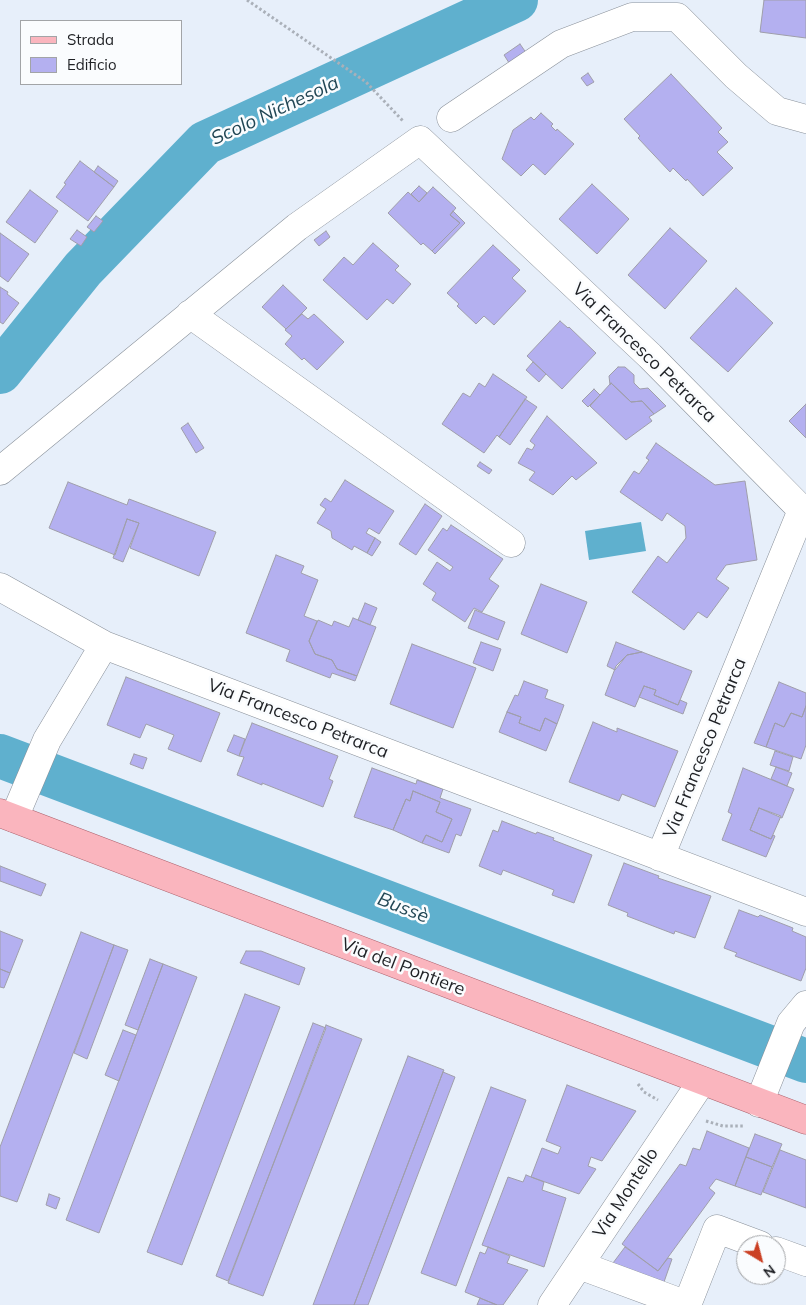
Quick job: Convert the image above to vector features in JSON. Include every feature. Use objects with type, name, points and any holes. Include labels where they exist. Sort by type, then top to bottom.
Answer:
[{"type":"main road","name":"Via del Pontiere","points":[[13,809],[758,1103],[806,1120]]},
{"type":"street","points":[[451,118],[561,44],[632,17],[677,17],[736,76],[777,111],[806,119]]},
{"type":"street","points":[[0,471],[297,226],[420,140]]},
{"type":"street","name":"Via Francesco Petrarca","points":[[420,140],[650,356],[802,510],[660,857]]},
{"type":"street","points":[[190,314],[510,544]]},
{"type":"street","name":"Via Francesco Petrarca","points":[[0,587],[38,610],[104,645],[806,912]]},
{"type":"street","points":[[13,809],[47,740],[104,645]]},
{"type":"street","points":[[758,1103],[798,1014]]},
{"type":"street","name":"Via Montello","points":[[552,1305],[702,1081]]},
{"type":"street","points":[[579,1265],[686,1304],[717,1229],[736,1236]]},
{"type":"street","points":[[786,1255],[806,1262]]},
{"type":"path","points":[[247,0],[366,82],[420,140]]},
{"type":"path","points":[[644,1092],[658,1099],[661,1104]]},
{"type":"path","points":[[700,1119],[723,1126],[758,1103]]},
{"type":"water","points":[[641,522],[646,551],[589,560],[585,531]]},
{"type":"building","points":[[764,0],[806,0],[806,38],[760,32]]},
{"type":"building","points":[[520,44],[527,54],[511,66],[504,55]]},
{"type":"building","points":[[588,73],[594,82],[587,86],[581,78]]},
{"type":"building","points":[[671,74],[722,128],[718,132],[728,142],[717,152],[733,168],[703,196],[687,179],[686,181],[673,168],[670,172],[638,138],[640,136],[624,119]]},
{"type":"building","points":[[541,113],[553,124],[551,126],[556,131],[557,129],[574,144],[545,175],[533,164],[521,176],[502,159],[513,130],[531,117],[534,120]]},
{"type":"building","points":[[80,161],[114,187],[88,221],[56,197]]},
{"type":"building","points":[[98,166],[118,181],[114,187],[94,172]]},
{"type":"building","points":[[592,184],[629,219],[597,254],[559,219]]},
{"type":"building","points":[[419,186],[427,193],[419,202],[411,194]]},
{"type":"building","points":[[433,187],[456,208],[450,215],[460,223],[432,251],[423,243],[421,245],[388,213],[408,192],[419,202]]},
{"type":"building","points":[[30,190],[58,211],[35,243],[6,222]]},
{"type":"building","points":[[453,211],[465,223],[435,254],[432,251],[460,223],[450,215]]},
{"type":"building","points":[[96,216],[103,221],[94,232],[87,227]]},
{"type":"building","points":[[670,228],[707,261],[665,309],[628,275]]},
{"type":"building","points":[[77,230],[87,237],[81,246],[70,239]]},
{"type":"building","points":[[326,231],[330,237],[319,246],[314,240]]},
{"type":"building","points":[[0,233],[29,254],[8,282],[0,276]]},
{"type":"building","points":[[373,243],[399,266],[395,270],[411,284],[393,304],[387,299],[367,320],[323,280],[344,257],[353,265]]},
{"type":"building","points":[[493,245],[520,270],[512,278],[526,291],[494,325],[484,316],[476,324],[457,306],[459,304],[447,293]]},
{"type":"building","points":[[283,285],[307,308],[286,329],[262,307]]},
{"type":"building","points":[[0,287],[19,303],[3,324],[0,322]]},
{"type":"building","points":[[736,288],[773,323],[728,372],[690,338]]},
{"type":"building","points":[[302,314],[308,319],[314,314],[344,342],[317,370],[304,358],[302,360],[285,344],[292,336],[285,330]]},
{"type":"building","points":[[560,321],[596,353],[562,389],[527,356]]},
{"type":"building","points":[[533,362],[546,374],[539,382],[526,370]]},
{"type":"building","points":[[618,367],[625,367],[634,375],[634,383],[640,389],[648,388],[666,406],[654,414],[642,401],[631,402],[611,383],[610,385],[609,376]]},
{"type":"building","points":[[493,374],[527,397],[499,437],[497,435],[484,453],[442,424],[463,393],[470,397],[479,383],[485,387]]},
{"type":"building","points":[[611,383],[631,402],[642,401],[654,414],[649,417],[652,421],[626,440],[590,406]]},
{"type":"building","points":[[594,389],[600,395],[588,407],[582,401]]},
{"type":"building","points":[[525,399],[537,407],[510,445],[499,437]]},
{"type":"building","points":[[806,404],[806,438],[789,421]]},
{"type":"building","points":[[547,416],[597,463],[576,480],[572,476],[553,495],[529,480],[535,472],[518,463],[527,448],[532,450],[535,445],[530,441]]},
{"type":"building","points":[[188,423],[204,448],[196,453],[181,428]]},
{"type":"building","points":[[656,443],[715,485],[745,481],[757,560],[726,565],[716,579],[729,588],[707,618],[698,612],[684,630],[632,592],[658,556],[667,563],[686,538],[685,526],[667,513],[662,521],[620,492],[634,471],[639,474],[649,460],[646,458]]},
{"type":"building","points":[[480,462],[492,470],[489,474],[477,466]]},
{"type":"building","points":[[345,480],[394,511],[379,534],[369,528],[366,533],[375,538],[367,553],[354,546],[352,550],[332,538],[331,531],[317,523],[326,509],[320,505],[325,498],[331,502]]},
{"type":"building","points":[[68,482],[127,505],[129,499],[216,532],[199,576],[130,548],[139,523],[127,519],[115,555],[49,528]]},
{"type":"building","points":[[425,504],[442,516],[416,555],[399,544]]},
{"type":"building","points":[[127,519],[139,523],[123,562],[113,558]]},
{"type":"building","points":[[451,525],[503,559],[489,579],[499,586],[482,612],[474,608],[465,622],[432,600],[436,593],[423,584],[437,562],[450,571],[453,567],[428,550],[443,528],[447,531]]},
{"type":"building","points":[[375,538],[381,542],[372,556],[367,553]]},
{"type":"building","points":[[276,555],[304,566],[301,573],[318,580],[304,616],[317,621],[309,641],[315,654],[332,660],[337,669],[357,676],[355,681],[332,673],[330,678],[286,661],[290,650],[246,633]]},
{"type":"building","points":[[541,584],[587,602],[567,653],[521,634]]},
{"type":"building","points":[[365,603],[377,608],[370,625],[358,620]]},
{"type":"building","points":[[475,610],[505,622],[498,640],[468,628]]},
{"type":"building","points":[[353,618],[376,627],[357,676],[337,669],[332,660],[315,654],[309,641],[318,620],[332,626],[334,621],[349,627]]},
{"type":"building","points":[[481,642],[501,649],[493,671],[473,663]]},
{"type":"building","points":[[616,642],[642,652],[627,655],[615,670],[607,666]]},
{"type":"building","points":[[412,644],[476,668],[453,728],[390,704]]},
{"type":"building","points":[[642,652],[692,671],[678,705],[654,695],[656,690],[644,686],[635,707],[605,695],[616,666],[627,655]]},
{"type":"building","points":[[126,677],[220,713],[201,762],[168,749],[174,735],[146,724],[140,738],[107,725]]},
{"type":"building","points":[[524,681],[548,690],[545,698],[564,705],[557,724],[545,718],[540,731],[519,723],[521,717],[507,712],[515,695],[518,696]]},
{"type":"building","points":[[779,682],[806,693],[806,706],[802,717],[791,713],[784,727],[775,723],[766,747],[754,743]]},
{"type":"building","points":[[644,686],[656,690],[654,695],[678,705],[680,700],[687,703],[683,714],[639,697]]},
{"type":"building","points":[[806,706],[806,745],[801,759],[766,747],[775,723],[784,727],[791,713],[802,717]]},
{"type":"building","points":[[507,712],[521,717],[519,723],[540,731],[545,718],[557,724],[546,751],[499,732]]},
{"type":"building","points":[[593,722],[617,732],[617,728],[678,751],[655,807],[622,794],[619,801],[569,782]]},
{"type":"building","points":[[252,723],[338,756],[329,779],[333,781],[323,807],[237,775],[244,757],[239,756]]},
{"type":"building","points":[[234,735],[245,739],[239,756],[227,751]]},
{"type":"building","points":[[775,751],[793,757],[789,771],[770,765]]},
{"type":"building","points":[[134,754],[147,758],[143,769],[130,764]]},
{"type":"building","points":[[776,767],[792,773],[787,786],[771,779]]},
{"type":"building","points":[[372,768],[416,784],[417,780],[443,789],[440,798],[471,809],[461,836],[456,834],[449,853],[422,843],[426,835],[442,842],[452,819],[436,812],[440,802],[413,791],[410,801],[406,799],[393,830],[354,817]]},
{"type":"building","points":[[743,768],[794,789],[782,818],[759,808],[750,830],[771,839],[773,835],[775,836],[766,857],[722,840],[732,814],[728,812]]},
{"type":"building","points":[[413,791],[440,802],[436,812],[452,819],[442,842],[426,835],[422,843],[393,830],[406,799],[410,801]]},
{"type":"building","points":[[759,808],[781,816],[771,839],[750,830]]},
{"type":"building","points":[[502,821],[536,834],[537,832],[554,838],[553,840],[592,855],[574,903],[552,895],[554,890],[503,870],[501,875],[479,866],[493,830],[498,832]]},
{"type":"building","points":[[624,863],[659,876],[658,878],[711,896],[695,938],[675,931],[674,934],[627,916],[628,913],[608,905]]},
{"type":"building","points":[[0,866],[46,884],[41,896],[0,881]]},
{"type":"building","points":[[739,910],[758,917],[760,915],[793,928],[792,931],[806,937],[806,968],[801,981],[735,956],[737,953],[724,948]]},
{"type":"building","points":[[0,931],[23,940],[10,973],[0,969]]},
{"type":"building","points":[[81,932],[114,945],[17,1202],[0,1196],[0,1147]]},
{"type":"building","points":[[114,945],[128,950],[87,1059],[74,1053]]},
{"type":"building","points":[[246,951],[261,951],[305,968],[299,985],[240,963]]},
{"type":"building","points":[[150,959],[163,964],[138,1030],[125,1025]]},
{"type":"building","points":[[163,964],[197,977],[99,1233],[66,1220]]},
{"type":"building","points":[[0,969],[10,973],[4,988],[0,987]]},
{"type":"building","points":[[245,994],[280,1007],[182,1265],[147,1252]]},
{"type":"building","points":[[313,1023],[326,1028],[228,1281],[216,1276]]},
{"type":"building","points":[[326,1025],[362,1039],[263,1296],[228,1283]]},
{"type":"building","points":[[123,1030],[136,1035],[119,1081],[105,1075]]},
{"type":"building","points":[[408,1056],[444,1070],[354,1305],[313,1305]]},
{"type":"building","points":[[443,1072],[455,1077],[368,1305],[354,1305]]},
{"type":"building","points":[[567,1085],[636,1111],[602,1161],[591,1157],[588,1166],[596,1169],[579,1194],[531,1177],[542,1148],[558,1154],[561,1147],[546,1141]]},
{"type":"building","points":[[491,1087],[526,1100],[456,1286],[421,1273]]},
{"type":"building","points":[[707,1131],[749,1148],[735,1186],[716,1179],[709,1188],[715,1193],[658,1271],[622,1244],[680,1164],[686,1166],[693,1148],[700,1150]]},
{"type":"building","points":[[755,1134],[782,1144],[772,1167],[746,1157]]},
{"type":"building","points":[[780,1150],[806,1160],[806,1208],[763,1192]]},
{"type":"building","points":[[746,1157],[772,1167],[761,1195],[735,1186]]},
{"type":"building","points":[[526,1175],[544,1182],[542,1190],[566,1198],[544,1267],[482,1245],[508,1177],[523,1182]]},
{"type":"building","points":[[49,1194],[60,1198],[56,1209],[46,1205]]},
{"type":"building","points":[[488,1247],[510,1256],[507,1263],[528,1270],[503,1305],[497,1305],[465,1292],[480,1252],[485,1254]]},
{"type":"building","points":[[625,1247],[658,1271],[668,1258],[672,1259],[664,1282],[613,1263]]},
{"type":"building","points":[[480,1298],[497,1305],[477,1305]]},
{"type":"waterway","name":"Scolo Nichesola","points":[[0,372],[83,269],[205,143],[516,0]]},
{"type":"waterway","name":"Bussè","points":[[0,756],[806,1061]]}]
